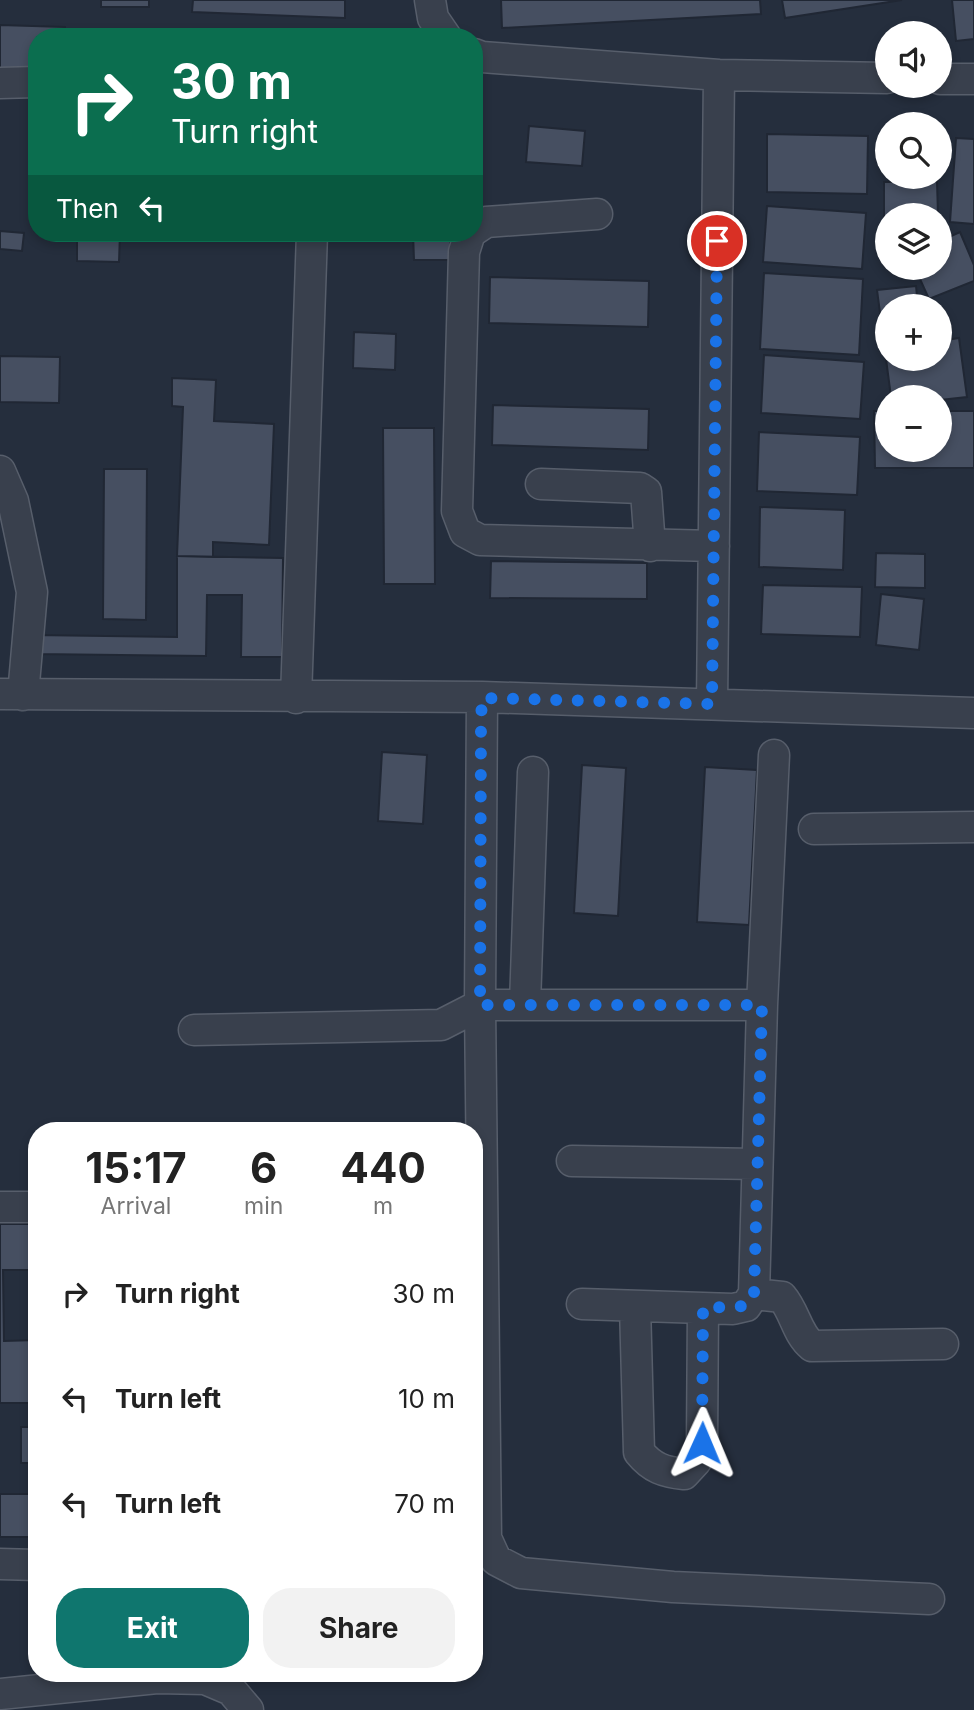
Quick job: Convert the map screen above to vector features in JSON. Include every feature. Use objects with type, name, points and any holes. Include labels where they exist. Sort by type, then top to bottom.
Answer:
[{"type":"street","points":[[430,0],[433,18],[440,28]]},
{"type":"street","points":[[483,57],[719,75],[875,78]]},
{"type":"street","points":[[712,704],[719,75]]},
{"type":"street","points":[[952,79],[974,79]]},
{"type":"street","points":[[0,83],[28,82]]},
{"type":"street","points":[[483,224],[597,214]]},
{"type":"street","points":[[296,698],[312,242]]},
{"type":"street","points":[[467,242],[464,252],[457,511],[466,532],[480,540],[714,546]]},
{"type":"street","points":[[0,471],[13,501],[32,592],[12,695],[482,698],[974,713]]},
{"type":"street","points":[[541,484],[640,488],[646,492],[650,546]]},
{"type":"street","points":[[481,1122],[482,698]]},
{"type":"street","points":[[582,1304],[703,1308],[746,1306],[754,1294],[762,1005],[774,755]]},
{"type":"street","points":[[525,1004],[533,772]]},
{"type":"street","points":[[814,829],[974,827]]},
{"type":"street","points":[[194,1030],[441,1025],[480,1005],[762,1005]]},
{"type":"street","points":[[572,1161],[757,1164]]},
{"type":"street","points":[[0,1207],[28,1207]]},
{"type":"street","points":[[483,1272],[486,1538],[496,1560],[521,1573],[659,1586],[929,1599]]},
{"type":"street","points":[[754,1294],[782,1297],[804,1339],[812,1346],[943,1344]]},
{"type":"street","points":[[635,1306],[639,1452],[649,1464],[666,1472],[684,1474],[696,1461],[702,1443],[703,1308]]},
{"type":"street","points":[[0,1564],[28,1564]]},
{"type":"street","points":[[0,1694],[118,1682]]},
{"type":"street","points":[[212,1682],[231,1690],[248,1710]]},
{"type":"building","points":[[101,0],[149,0],[149,7],[101,7]]},
{"type":"building","points":[[193,0],[345,0],[345,18],[192,12]]},
{"type":"building","points":[[501,0],[760,0],[761,14],[502,28]]},
{"type":"building","points":[[782,0],[902,0],[785,18]]},
{"type":"building","points":[[952,0],[974,0],[974,39],[956,41]]},
{"type":"building","points":[[0,25],[65,27],[28,28],[28,72],[0,71]]},
{"type":"building","points":[[529,126],[585,131],[582,166],[526,162]]},
{"type":"building","points":[[767,134],[868,136],[867,194],[767,192]]},
{"type":"building","points":[[956,138],[974,139],[974,224],[952,222]]},
{"type":"building","points":[[884,189],[937,189],[938,203],[884,203]]},
{"type":"building","points":[[767,206],[866,213],[862,269],[763,262]]},
{"type":"building","points":[[0,231],[24,233],[22,251],[0,249]]},
{"type":"building","points":[[960,232],[974,265],[974,281],[942,294],[927,294],[920,280],[952,280],[952,236]]},
{"type":"building","points":[[77,242],[120,242],[119,262],[77,261]]},
{"type":"building","points":[[413,242],[450,242],[451,260],[414,260]]},
{"type":"building","points":[[764,273],[863,279],[859,355],[760,349]]},
{"type":"building","points":[[490,277],[649,281],[648,327],[489,323]]},
{"type":"building","points":[[916,286],[917,294],[878,294],[877,290]]},
{"type":"building","points":[[354,332],[396,334],[395,370],[353,368]]},
{"type":"building","points":[[959,338],[967,397],[952,399],[952,385],[889,385],[888,371],[952,371],[952,339]]},
{"type":"building","points":[[764,355],[864,362],[860,419],[761,413]]},
{"type":"building","points":[[0,356],[60,357],[59,403],[0,402]]},
{"type":"building","points":[[172,378],[216,380],[214,421],[274,424],[269,545],[213,542],[213,557],[177,556],[183,407],[172,406]]},
{"type":"building","points":[[493,405],[649,409],[648,450],[492,445]]},
{"type":"building","points":[[874,411],[875,462],[952,462],[952,411],[974,411],[974,468],[875,468]]},
{"type":"building","points":[[383,428],[434,428],[435,584],[384,584]]},
{"type":"building","points":[[759,432],[860,437],[857,495],[757,491]]},
{"type":"building","points":[[104,469],[147,469],[146,620],[103,619]]},
{"type":"building","points":[[760,507],[845,510],[843,570],[759,567]]},
{"type":"building","points":[[876,553],[925,554],[925,588],[875,587]]},
{"type":"building","points":[[177,556],[283,558],[282,657],[241,657],[242,595],[207,595],[206,656],[34,654],[34,635],[177,637]]},
{"type":"building","points":[[491,561],[647,563],[647,599],[490,598]]},
{"type":"building","points":[[763,585],[862,587],[860,637],[761,634]]},
{"type":"building","points":[[881,594],[924,599],[919,650],[876,645]]},
{"type":"building","points":[[382,752],[427,755],[423,824],[378,821]]},
{"type":"building","points":[[582,765],[626,768],[618,916],[574,913]]},
{"type":"building","points":[[705,767],[757,770],[749,925],[697,922]]},
{"type":"building","points":[[0,1224],[28,1224],[28,1270],[3,1270],[4,1341],[28,1340],[28,1403],[0,1403]]},
{"type":"building","points":[[21,1427],[28,1427],[28,1463],[21,1463]]},
{"type":"building","points":[[0,1494],[28,1494],[28,1537],[0,1537]]},
{"type":"route","points":[[702,1443],[703,1308],[733,1309],[746,1306],[754,1294],[762,1005],[480,1005],[481,721],[482,698],[712,704],[717,241]]}]
